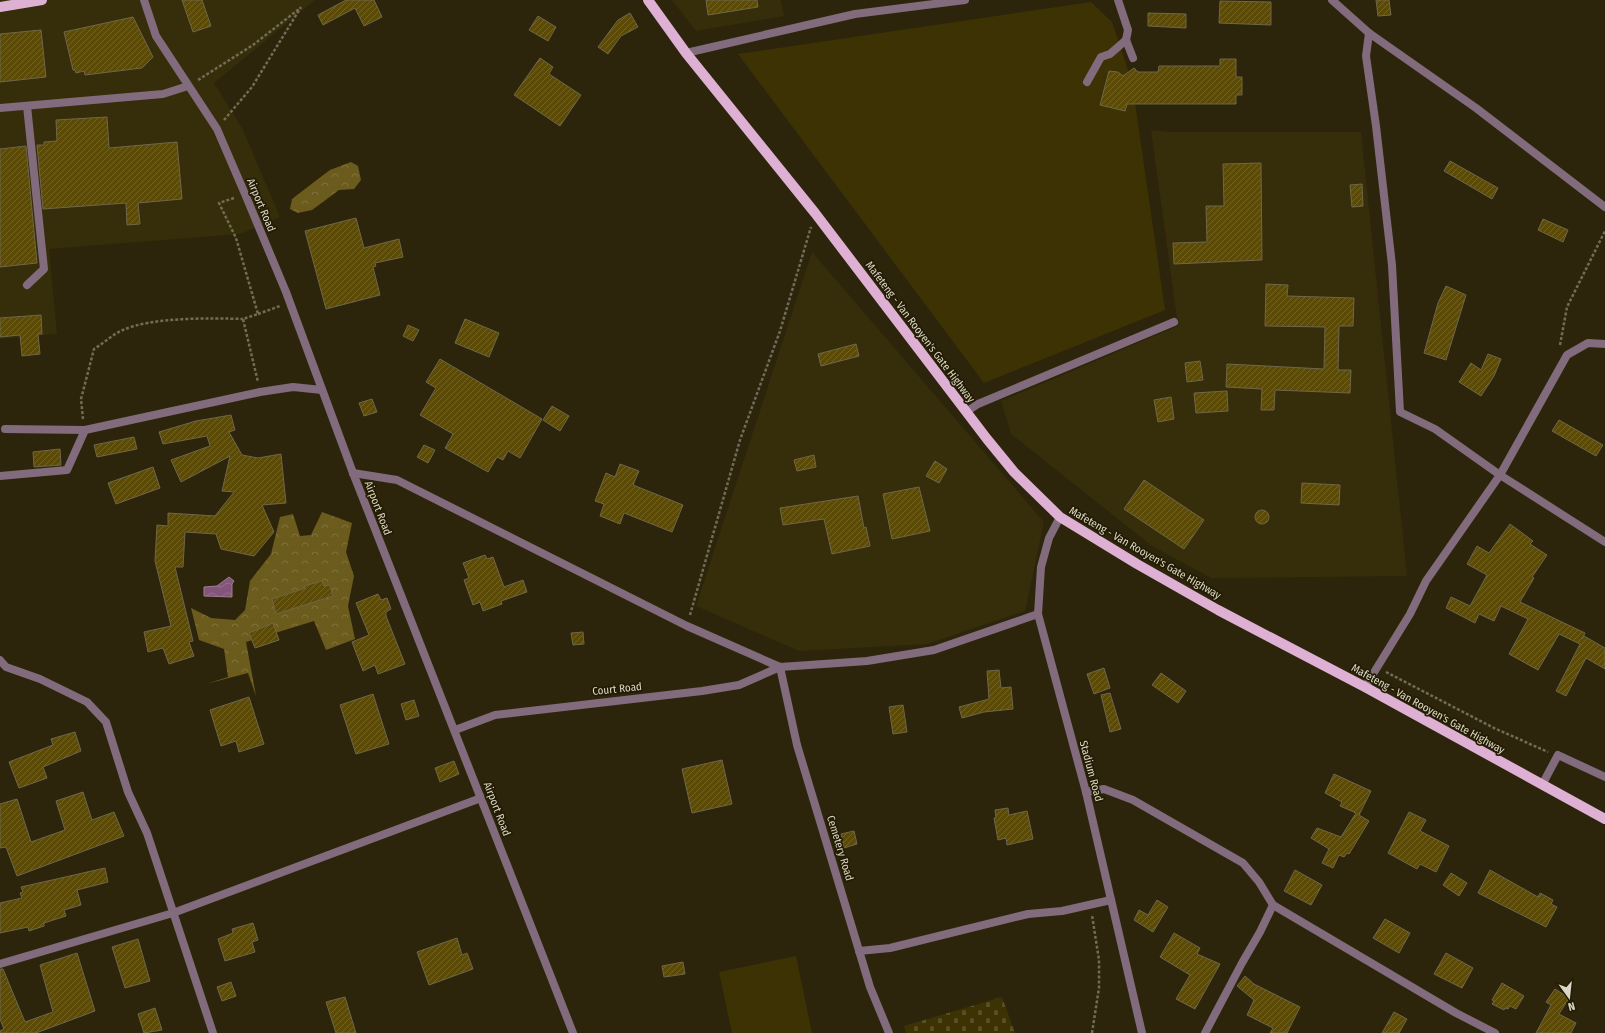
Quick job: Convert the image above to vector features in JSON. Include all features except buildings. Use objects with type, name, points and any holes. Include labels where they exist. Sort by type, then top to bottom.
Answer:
[{"type":"main road","points":[[0,7],[42,0]]},
{"type":"main road","name":"Mafeteng - Van Rooyen's Gate Highway","points":[[650,1],[686,53],[815,213],[966,412],[1014,472],[1060,517],[1137,564],[1218,610],[1365,687],[1605,819]]},
{"type":"street","name":"Airport Road","points":[[144,0],[156,36],[217,129],[245,194],[290,303],[353,473],[425,660],[455,730],[573,1033]]},
{"type":"street","points":[[686,53],[855,14],[965,0]]},
{"type":"street","points":[[1118,0],[1128,30],[1126,40],[1134,58]]},
{"type":"street","points":[[1332,0],[1369,33],[1476,108],[1605,207]]},
{"type":"street","points":[[1369,33],[1366,56],[1376,126],[1392,265],[1396,316],[1400,412],[1435,429],[1500,475],[1605,542]]},
{"type":"street","points":[[1087,82],[1101,57],[1110,54],[1126,40]]},
{"type":"street","points":[[0,108],[163,94],[188,86]]},
{"type":"street","points":[[27,106],[44,269],[27,285]]},
{"type":"street","points":[[966,412],[978,404],[1174,322]]},
{"type":"street","points":[[1365,687],[1410,614],[1426,581],[1500,475],[1567,355],[1588,343],[1605,344]]},
{"type":"street","points":[[5,428],[84,430],[260,392],[294,387],[322,390]]},
{"type":"street","points":[[0,476],[67,470],[84,430]]},
{"type":"street","points":[[353,473],[397,480],[687,626],[780,666],[867,661],[934,650],[1038,614]]},
{"type":"street","name":"Stadium Road","points":[[1060,517],[1049,538],[1041,567],[1038,614],[1086,792],[1142,1033]]},
{"type":"street","points":[[0,660],[6,667],[40,679],[87,702],[106,722],[128,792],[147,833],[213,1033]]},
{"type":"street","name":"Court Road","points":[[455,730],[495,715],[702,691],[739,685],[780,666]]},
{"type":"street","name":"Cemetery Road","points":[[780,666],[797,745],[870,987],[889,1033]]},
{"type":"street","points":[[1542,785],[1558,755],[1605,777]]},
{"type":"street","points":[[1086,792],[1104,789],[1133,800],[1243,863],[1260,882],[1273,905],[1444,1006],[1495,1033]]},
{"type":"street","points":[[0,964],[173,913],[481,798]]},
{"type":"street","points":[[859,951],[890,948],[1028,914],[1062,911],[1111,900]]},
{"type":"street","points":[[1205,1033],[1273,905]]},
{"type":"path","points":[[188,86],[253,45],[301,7],[252,87],[217,129]]},
{"type":"path","points":[[245,194],[219,203],[236,238],[258,314]]},
{"type":"path","points":[[687,626],[740,440],[780,331],[815,213]]},
{"type":"path","points":[[1567,355],[1560,346],[1567,307],[1605,231]]},
{"type":"path","points":[[84,430],[81,399],[94,349],[123,330],[146,324],[207,318],[243,319],[290,303]]},
{"type":"path","points":[[243,319],[260,392]]},
{"type":"path","points":[[1376,667],[1494,728],[1558,755]]},
{"type":"path","points":[[1090,905],[1099,960],[1099,988],[1092,1033]]},
{"type":"shaded area","points":[[0,0],[315,0],[214,83],[243,130],[280,217],[240,234],[49,249],[57,334],[0,339]]},
{"type":"shaded area","points":[[672,0],[781,0],[784,16],[696,31]]},
{"type":"shaded area","points":[[1151,130],[1169,132],[1361,132],[1407,576],[1211,578],[1152,546],[1011,434],[1001,401],[1178,326]]},
{"type":"shaded area","points":[[812,252],[1044,522],[1025,611],[927,644],[799,651],[696,606]]},
{"type":"green space","points":[[1091,2],[1112,22],[1132,82],[1165,310],[984,383],[738,54]]},
{"type":"green space","points":[[351,162],[358,166],[361,180],[354,189],[339,190],[312,210],[298,213],[290,209],[292,199],[330,170]]},
{"type":"green space","points":[[322,512],[352,523],[346,552],[354,576],[348,606],[355,639],[326,650],[314,621],[246,642],[256,696],[248,673],[206,684],[228,677],[224,649],[199,640],[191,608],[211,618],[235,620],[245,610],[250,581],[271,554],[280,517],[293,514],[300,536],[311,535]]},
{"type":"green space","points":[[796,956],[812,1033],[732,1033],[719,972]]},
{"type":"green space","points":[[1002,997],[1015,1033],[906,1033],[904,1026]]},
{"type":"water","points":[[229,577],[234,581],[232,584],[232,597],[204,596],[204,587],[217,586]]}]
